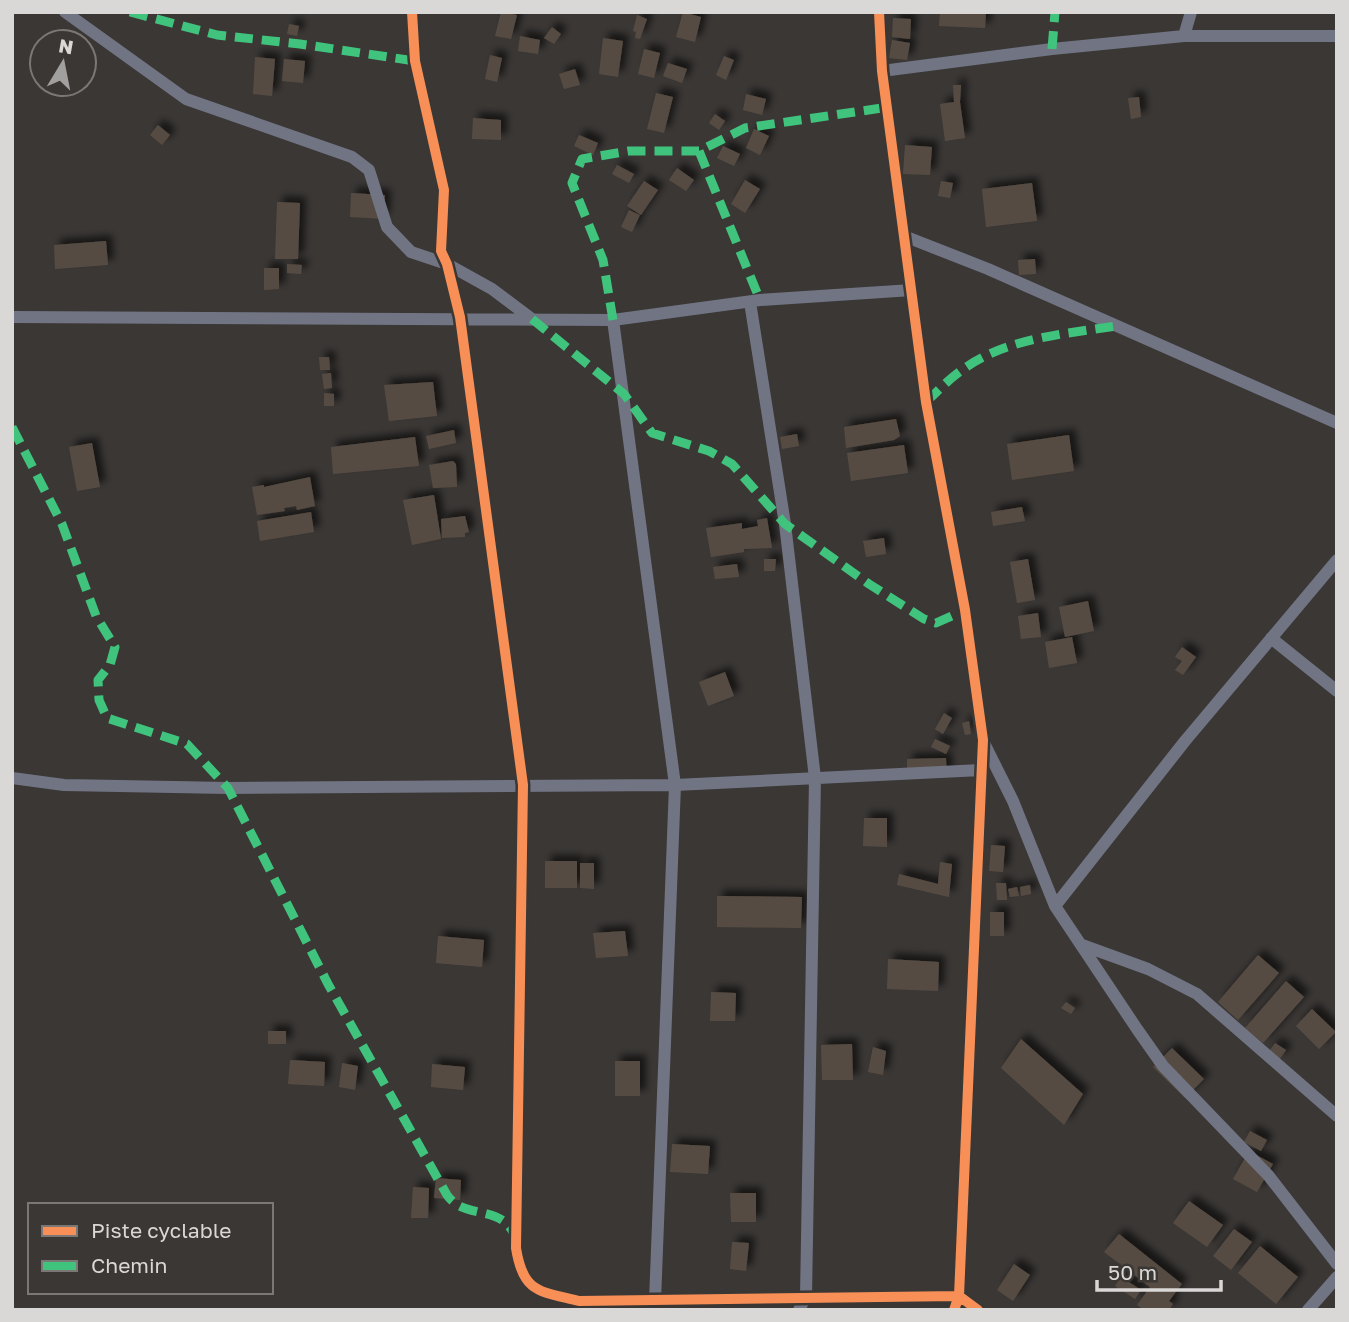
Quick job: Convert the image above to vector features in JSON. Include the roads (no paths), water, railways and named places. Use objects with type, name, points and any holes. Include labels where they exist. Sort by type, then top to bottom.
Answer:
[{"type":"street","points":[[65,12],[186,99],[352,157],[369,170],[387,228],[411,252],[447,264],[492,289],[532,319]]},
{"type":"street","points":[[412,12],[415,61],[444,190],[441,251],[447,264],[460,317],[523,785],[516,1248],[520,1272],[525,1280],[541,1292],[582,1305],[806,1296],[959,1296],[978,1310]]},
{"type":"street","points":[[872,12],[882,38]]},
{"type":"street","points":[[879,12],[882,71],[926,402],[965,610],[983,740],[959,1296],[954,1310]]},
{"type":"street","points":[[1184,36],[1191,12]]},
{"type":"street","points":[[882,71],[1052,49],[1184,36],[1337,36]]},
{"type":"street","points":[[904,236],[988,269],[1337,423]]},
{"type":"street","points":[[12,317],[460,317],[612,320],[750,302],[912,290]]},
{"type":"street","points":[[750,302],[785,524],[815,778],[806,1296],[800,1310]]},
{"type":"street","points":[[612,320],[674,785],[655,1301]]},
{"type":"street","points":[[1055,906],[1185,741],[1337,560]]},
{"type":"street","points":[[1271,638],[1337,691]]},
{"type":"street","points":[[983,740],[1013,801],[1055,906],[1163,1066],[1268,1175],[1337,1264]]},
{"type":"street","points":[[12,778],[64,785],[228,788],[674,785],[981,770]]},
{"type":"street","points":[[1082,945],[1148,969],[1197,995],[1337,1116]]},
{"type":"street","points":[[1308,1310],[1337,1277]]}]
